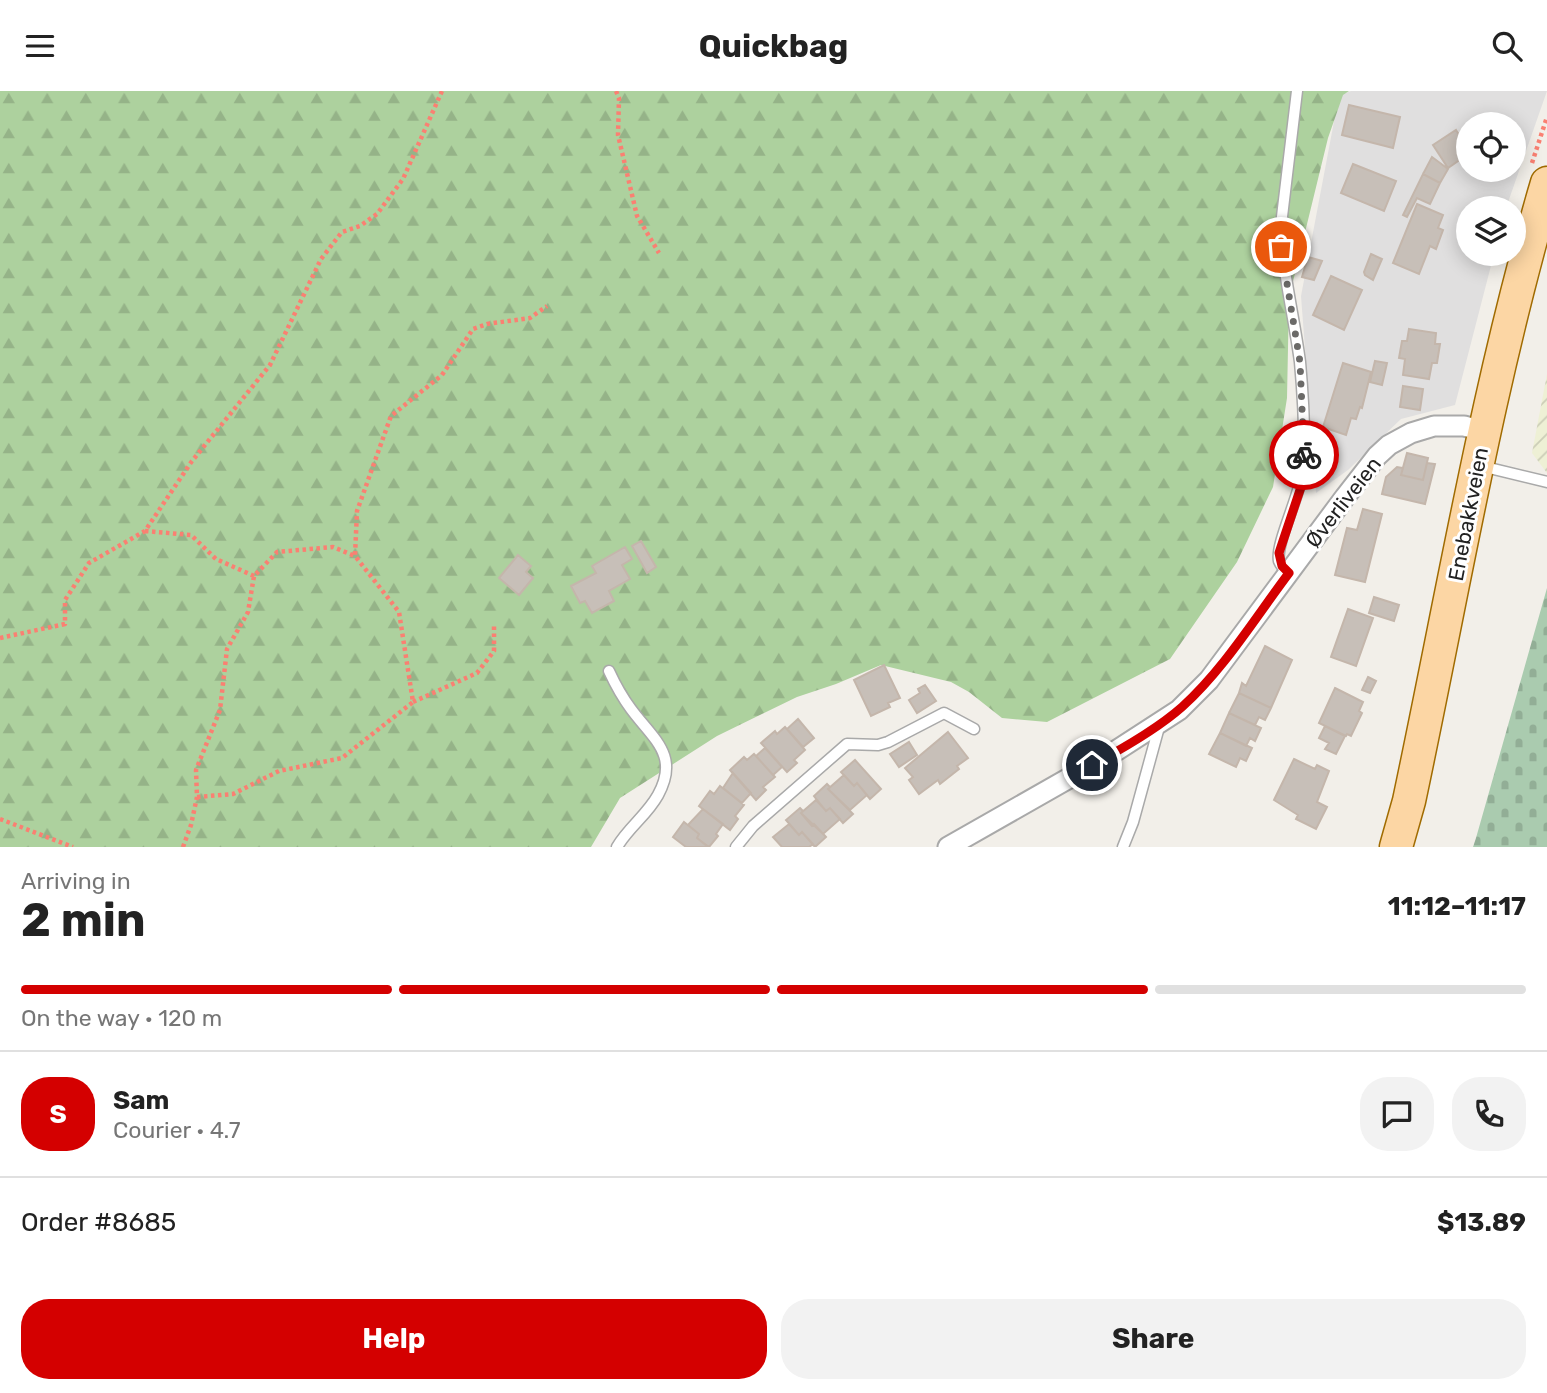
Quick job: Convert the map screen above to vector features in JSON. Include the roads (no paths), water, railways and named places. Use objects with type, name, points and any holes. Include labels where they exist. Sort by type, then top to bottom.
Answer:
[{"type":"main road","name":"Enebakkveien","points":[[1396,847],[1409,801],[1484,431],[1524,261],[1547,183]]},
{"type":"street","name":"Øverliveien","points":[[948,847],[1108,756],[1179,710],[1209,680],[1377,456],[1389,445],[1411,433],[1434,426],[1464,426],[1484,431]]},
{"type":"lane","name":"Øverliveien","points":[[1289,573],[1282,566],[1279,553],[1301,487],[1304,417],[1300,362],[1281,247],[1281,225],[1297,91]]},
{"type":"lane","points":[[1477,465],[1547,482]]},
{"type":"lane","points":[[609,671],[629,706],[660,744],[667,761],[666,776],[658,795],[617,847]]},
{"type":"lane","points":[[736,847],[753,826],[847,744],[878,745],[888,742],[944,713],[974,729]]},
{"type":"lane","points":[[1124,847],[1160,723]]}]
